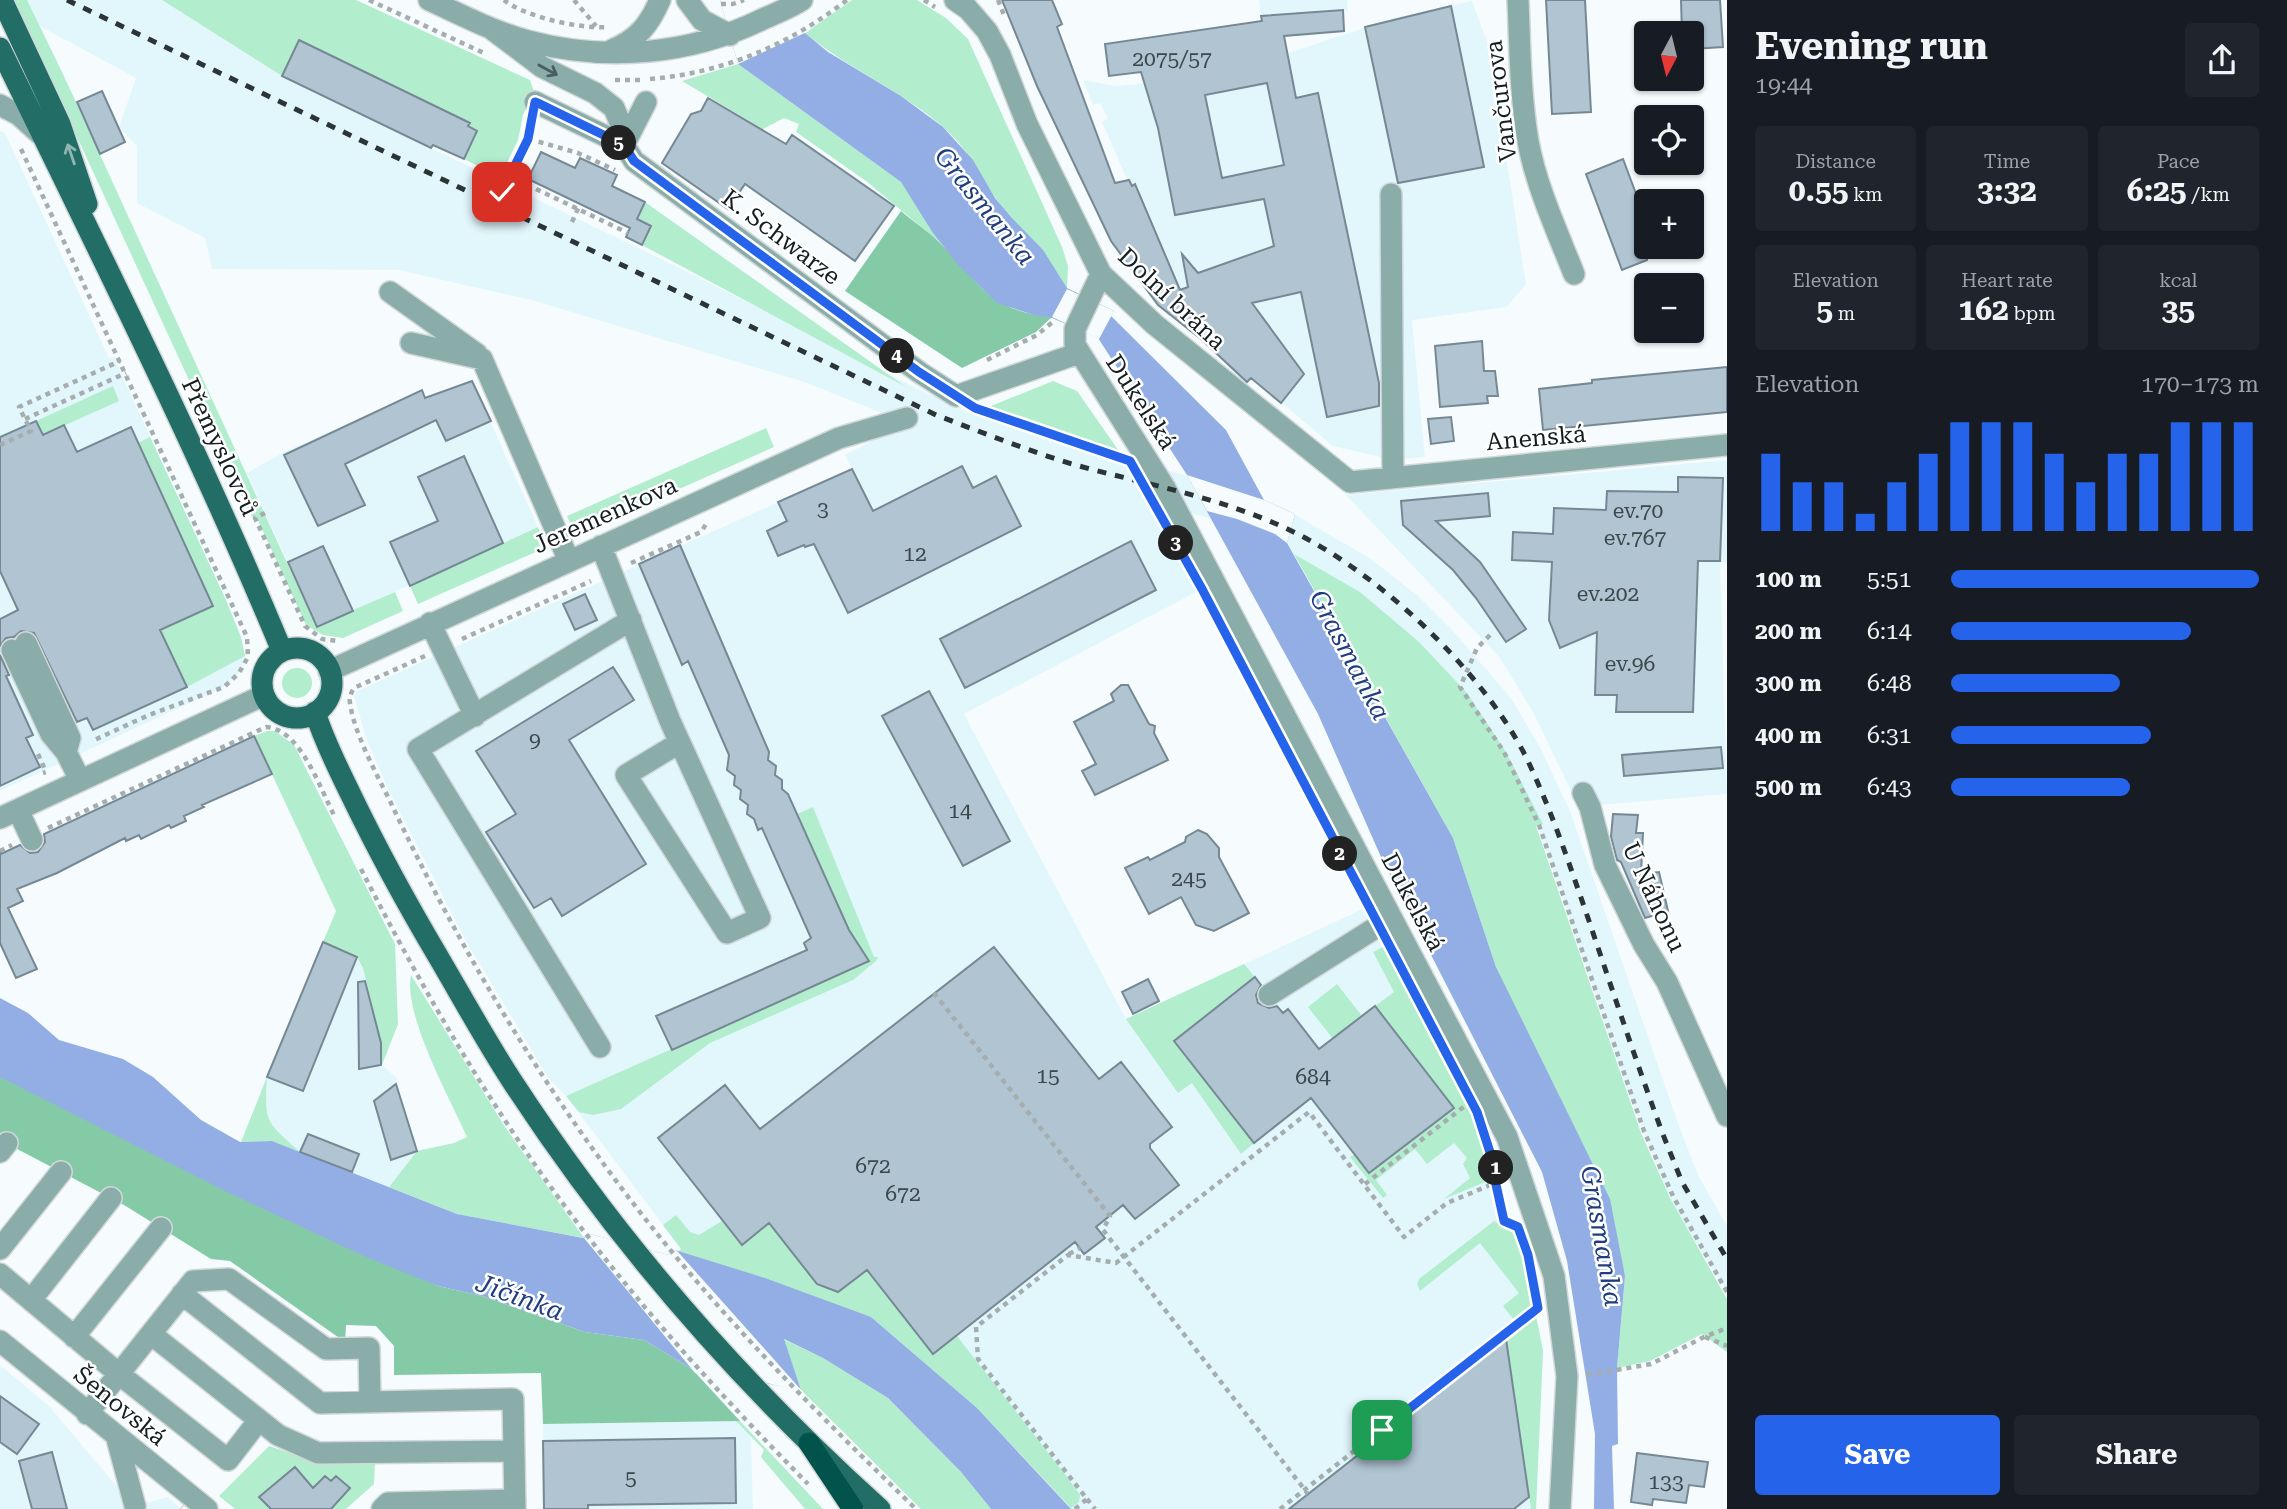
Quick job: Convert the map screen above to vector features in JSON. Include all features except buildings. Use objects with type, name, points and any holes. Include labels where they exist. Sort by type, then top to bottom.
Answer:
[{"type":"highway","points":[[809,1443],[853,1509]]},
{"type":"main road","name":"Přemyslovců","points":[[2,0],[60,124],[107,266]]},
{"type":"main road","name":"Přemyslovců","points":[[0,48],[107,266],[282,651]]},
{"type":"main road","points":[[297,648],[312,652],[324,661],[329,671],[329,696],[315,712],[301,717],[285,716],[272,708],[264,695],[264,670],[273,657],[282,651],[297,648]]},
{"type":"main road","points":[[315,712],[383,859],[478,1024],[545,1130],[630,1244],[720,1351],[809,1443],[880,1509]]},
{"type":"street","points":[[429,0],[456,6],[493,30],[566,50],[604,54],[690,46],[730,35],[800,1]]},
{"type":"street","points":[[604,54],[630,43],[649,25],[660,0]]},
{"type":"street","points":[[687,0],[702,20],[730,35]]},
{"type":"street","name":"Vančurova","points":[[1518,0],[1528,142],[1539,182],[1574,274]]},
{"type":"street","name":"Dolní brána","points":[[964,3],[988,32],[1000,55],[1027,124],[1101,274],[1154,324],[1350,482]]},
{"type":"street","name":"K. Schwarze","points":[[493,30],[542,67],[595,93],[614,108],[621,125],[624,145],[634,161],[919,372],[956,396],[1081,357]]},
{"type":"street","points":[[535,102],[624,145],[646,102]]},
{"type":"street","points":[[0,105],[19,114],[40,134]]},
{"type":"street","points":[[1391,194],[1393,477]]},
{"type":"street","points":[[1081,357],[1065,324],[1090,298],[1101,274]]},
{"type":"street","points":[[390,292],[482,359],[569,561]]},
{"type":"street","points":[[411,344],[482,359]]},
{"type":"street","name":"Dukelská","points":[[1081,357],[1165,488],[1507,1137],[1554,1276],[1567,1376],[1560,1509]]},
{"type":"street","name":"Jeremenkova","points":[[329,671],[839,438],[907,418]]},
{"type":"street","name":"Anenská","points":[[1350,482],[1727,445]]},
{"type":"street","points":[[601,546],[679,743],[760,918],[727,933],[626,775],[679,743]]},
{"type":"street","points":[[600,1047],[418,749],[631,620]]},
{"type":"street","points":[[430,624],[475,716]]},
{"type":"street","points":[[19,647],[51,734],[66,752],[80,780]]},
{"type":"street","points":[[31,838],[9,814],[264,695]]},
{"type":"street","name":"U Náhonu","points":[[1583,793],[1590,807],[1605,865],[1644,946],[1667,982],[1727,1116]]},
{"type":"street","points":[[1269,995],[1391,918]]},
{"type":"street","points":[[0,1249],[61,1172]]},
{"type":"street","points":[[31,1300],[111,1198]]},
{"type":"street","points":[[75,1337],[161,1228]]},
{"type":"street","points":[[0,1274],[119,1374],[228,1460],[259,1420]]},
{"type":"street","points":[[87,1414],[194,1281],[229,1279],[326,1349],[369,1348],[370,1402]]},
{"type":"street","points":[[182,1294],[320,1403],[513,1399],[515,1505],[388,1503],[382,1509]]},
{"type":"street","points":[[151,1334],[278,1435],[318,1453],[514,1451]]},
{"type":"street","name":"Šenovská","points":[[0,1342],[207,1509]]},
{"type":"street","points":[[117,1439],[135,1506]]},
{"type":"street","points":[[174,1483],[180,1508]]},
{"type":"path","points":[[369,0],[487,55]]},
{"type":"path","points":[[504,0],[534,15],[598,27],[612,26]]},
{"type":"path","points":[[573,0],[598,27]]},
{"type":"path","points":[[717,3],[733,4],[744,0]]},
{"type":"path","points":[[998,0],[1008,24]]},
{"type":"path","points":[[518,200],[502,192],[528,139],[535,102]]},
{"type":"path","points":[[18,141],[247,637],[248,657],[239,673],[225,687],[149,715],[41,762]]},
{"type":"path","points":[[509,176],[579,206],[628,233]]},
{"type":"path","points":[[572,222],[579,206]]},
{"type":"path","points":[[983,362],[1065,324]]},
{"type":"path","points":[[0,446],[30,432],[19,407],[120,361]]},
{"type":"path","points":[[25,419],[125,373]]},
{"type":"path","points":[[988,403],[975,408],[1130,461]]},
{"type":"path","points":[[728,488],[701,532],[354,688],[350,704],[363,740],[410,844],[482,978],[552,1090],[672,1252],[841,1436],[916,1509]]},
{"type":"path","points":[[265,513],[256,518],[305,626],[322,639],[343,642]]},
{"type":"path","points":[[1490,635],[1477,648],[1460,687],[1504,752],[1539,825],[1644,1131],[1673,1196],[1727,1292]]},
{"type":"path","points":[[0,850],[31,838],[266,727],[276,728],[297,743],[339,825]]},
{"type":"path","points":[[34,778],[46,772],[38,755]]},
{"type":"path","points":[[356,860],[414,973],[508,1125],[587,1236],[695,1366],[813,1490]]},
{"type":"path","points":[[934,993],[1110,1216],[1101,1231],[1307,1492]]},
{"type":"path","points":[[1365,1184],[1471,1101]]},
{"type":"path","points":[[1068,1255],[1116,1263],[1309,1112],[1405,1237],[1447,1203],[1488,1186],[1495,1180]]},
{"type":"path","points":[[1494,1165],[1504,1221],[1518,1227]]},
{"type":"path","points":[[1080,1248],[976,1327],[978,1359],[1095,1509]]},
{"type":"path","points":[[1536,1295],[1540,1319]]},
{"type":"path","points":[[1280,1509],[1307,1492],[1538,1308]]},
{"type":"path","points":[[1585,1376],[1651,1364],[1704,1336],[1727,1328]]},
{"type":"path","points":[[1704,1336],[1727,1346]]},
{"type":"path","points":[[1075,1509],[1087,1499]]},
{"type":"shaded area","points":[[27,0],[162,0],[282,76],[692,274],[920,390],[1005,425],[1242,491],[1282,507],[1371,559],[1418,596],[1453,631],[1511,698],[1540,747],[1570,811],[1698,1175],[1727,1226],[1727,1292],[1666,1190],[1628,1092],[1537,824],[1351,587],[1266,538],[1231,524],[1150,502],[1198,591],[964,714],[1126,1019],[1365,908],[1473,1114],[1525,1256],[1543,1351],[1536,1509],[1071,1509],[678,1252],[681,1249],[566,1096],[549,1079],[466,941],[388,789],[366,738],[354,696],[357,691],[852,469],[845,455],[907,423],[804,382],[535,301],[399,270],[212,269],[205,238],[137,203],[137,146],[119,127],[136,78],[38,25]]},
{"type":"shaded area","points":[[1259,0],[1347,0],[1347,11],[1343,12],[1344,31],[1263,37]]},
{"type":"shaded area","points":[[1472,1],[1489,47],[1526,284],[1507,307],[1412,320],[1425,457],[1393,460],[1333,446],[1252,378],[1244,385],[1206,343],[1161,308],[1111,241],[1148,224],[1135,184],[1131,186],[1128,182],[1102,122],[1108,118],[1100,103],[1093,105],[1083,80],[1117,86],[1147,83],[1279,56],[1394,18]]},
{"type":"shaded area","points":[[0,131],[5,133],[109,358],[114,357],[226,600],[241,637],[245,656],[239,673],[224,687],[0,791]]},
{"type":"shaded area","points":[[472,381],[538,527],[317,627],[247,473],[282,453],[422,390],[426,397]]},
{"type":"shaded area","points":[[1727,460],[1727,562],[1720,562],[1727,794],[1600,805],[1580,810],[1534,714],[1500,658],[1346,495]]},
{"type":"shaded area","points":[[323,942],[357,957],[363,968],[381,1043],[382,1065],[397,1078],[396,1084],[417,1151],[389,1187],[300,1152],[274,1129],[265,1109],[267,1077]]},
{"type":"shaded area","points":[[0,1365],[49,1406],[119,1489],[124,1509],[0,1509]]},
{"type":"shaded area","points":[[736,1421],[751,1437],[753,1509],[544,1509],[543,1424]]},
{"type":"shaded area","points":[[168,1497],[181,1509],[124,1509]]},
{"type":"green space","points":[[14,0],[27,0],[63,74],[316,626],[395,592],[403,611],[343,638],[323,635],[306,625],[256,516],[252,517]]},
{"type":"green space","points":[[162,0],[356,0],[530,80],[534,92],[523,115],[518,140],[500,177],[464,159],[477,131],[468,126],[469,122],[303,42],[297,44],[282,76]]},
{"type":"green space","points":[[852,0],[917,0],[946,18],[968,39],[1062,247],[1068,266],[1067,289],[1042,253],[997,200],[952,135],[910,102],[839,58],[805,33]]},
{"type":"green space","points":[[738,64],[901,182],[943,245],[866,181],[796,132],[799,124],[784,118],[763,129],[682,81]]},
{"type":"green space","points":[[645,202],[906,387],[642,245],[651,226],[637,219]]},
{"type":"green space","points":[[901,211],[938,241],[989,295],[1014,309],[1052,317],[1036,332],[962,368],[845,291]]},
{"type":"green space","points":[[1053,381],[1077,391],[1121,454],[986,408]]},
{"type":"green space","points":[[113,386],[119,401],[43,435],[36,421]]},
{"type":"green space","points":[[766,428],[774,447],[575,535],[567,516]]},
{"type":"green space","points":[[150,437],[226,600],[241,637],[245,656],[187,687],[161,630],[213,606],[138,443]]},
{"type":"green space","points":[[538,527],[547,547],[418,604],[410,586]]},
{"type":"green space","points":[[1294,554],[1360,592],[1419,642],[1467,693],[1506,752],[1543,824],[1536,826],[1641,1133],[1670,1198],[1727,1299],[1727,1352],[1702,1334],[1650,1361],[1617,1368],[1625,1276],[1496,967],[1453,838]]},
{"type":"green space","points":[[297,668],[303,669],[311,677],[311,689],[303,697],[297,698],[291,697],[283,689],[282,683],[283,677],[291,669]]},
{"type":"green space","points":[[275,731],[294,745],[395,944],[398,1024],[382,1065],[381,1043],[363,968],[357,957],[323,942],[336,911],[254,736]]},
{"type":"green space","points":[[813,807],[874,957],[878,957],[876,961],[853,980],[710,1043],[621,1109],[593,1115],[579,1112],[566,1096],[869,961],[841,918],[843,916],[797,814]]},
{"type":"green space","points":[[1385,946],[1473,1114],[1493,1172],[1485,1182],[1444,1199],[1470,1178],[1463,1164],[1467,1158],[1454,1143],[1427,1164],[1415,1149],[1376,1180],[1387,1195],[1383,1198],[1350,1157],[1355,1154],[1370,1173],[1454,1108],[1375,1006],[1394,992],[1373,952]]},
{"type":"green space","points":[[1244,964],[1255,977],[1174,1041],[1254,1143],[1241,1154],[1192,1083],[1178,1093],[1126,1019]]},
{"type":"green space","points":[[411,975],[505,1127],[584,1238],[457,1214],[389,1187],[417,1151],[454,1143],[467,1137],[421,1033],[410,992]]},
{"type":"green space","points":[[1337,984],[1362,1016],[1333,1039],[1308,1007]]},
{"type":"green space","points":[[0,1074],[438,1286],[482,1296],[585,1332],[644,1340],[692,1369],[740,1421],[543,1424],[541,1373],[394,1375],[394,1346],[376,1326],[346,1325],[345,1342],[230,1261],[211,1259],[124,1205],[0,1140]]},
{"type":"green space","points":[[267,1077],[266,1103],[270,1120],[280,1134],[300,1152],[272,1141],[241,1142]]},
{"type":"green space","points":[[676,1215],[690,1232],[699,1235],[722,1221],[742,1245],[769,1223],[817,1283],[838,1292],[867,1270],[933,1354],[957,1336],[1067,1477],[1080,1495],[1079,1502],[1071,1508],[977,1408],[871,1317],[678,1252],[681,1249],[663,1225]]},
{"type":"green space","points":[[1494,1221],[1515,1230],[1525,1256],[1534,1305],[1514,1320],[1503,1306],[1519,1293],[1480,1243],[1420,1291],[1417,1284],[1419,1279]]},
{"type":"green space","points":[[1536,1316],[1543,1351],[1536,1509],[1531,1509],[1506,1339]]},
{"type":"green space","points":[[783,1339],[823,1358],[888,1398],[961,1472],[991,1509],[921,1509],[801,1390]]},
{"type":"green space","points":[[736,1421],[740,1421],[823,1509],[805,1509],[761,1457],[764,1450]]},
{"type":"green space","points":[[269,1446],[317,1462],[375,1463],[374,1484],[346,1509],[235,1509],[219,1496]]},
{"type":"water","name":"Grasmanka","points":[[720,0],[781,0],[805,33],[828,52],[901,96],[943,127],[973,160],[995,198],[1043,250],[1067,288],[1114,311],[1111,316],[1226,430],[1264,500],[1295,514],[1287,543],[1453,838],[1496,967],[1610,1199],[1625,1276],[1617,1368],[1618,1444],[1612,1446],[1614,1509],[1594,1509],[1595,1434],[1567,1261],[1542,1172],[1381,857],[1318,714],[1187,475],[1098,338],[1052,318],[997,303],[958,265],[933,233],[901,182],[738,64]]},
{"type":"water","name":"Jičínka","points":[[0,998],[28,1013],[59,1040],[123,1059],[153,1077],[201,1120],[240,1142],[272,1141],[457,1214],[583,1238],[590,1234],[669,1255],[675,1250],[765,1278],[871,1317],[977,1408],[1071,1509],[991,1509],[961,1472],[888,1398],[823,1358],[784,1339],[801,1390],[692,1369],[644,1340],[585,1332],[482,1296],[438,1286],[366,1257],[225,1191],[0,1077]]},
{"type":"pier","points":[[720,0],[785,0],[809,31],[738,64]]},
{"type":"pier","points":[[1067,289],[1114,311],[1099,339],[1052,317]]},
{"type":"pier","points":[[1187,475],[1264,500],[1295,514],[1287,543],[1275,534],[1207,511]]},
{"type":"pier","points":[[590,1234],[669,1255],[675,1250],[678,1252],[803,1392],[751,1379],[695,1373],[584,1238]]},
{"type":"railway","points":[[67,0],[936,415],[1072,464],[1249,513],[1310,541],[1347,563],[1383,590],[1451,653],[1506,722],[1526,757],[1559,836],[1652,1105],[1682,1182],[1727,1259]]},
{"type":"route","points":[[502,192],[528,139],[535,102],[624,145],[634,161],[919,372],[975,408],[1130,461],[1202,589],[1477,1112],[1497,1174],[1495,1180],[1504,1221],[1518,1227],[1528,1255],[1538,1308],[1382,1430]]}]
